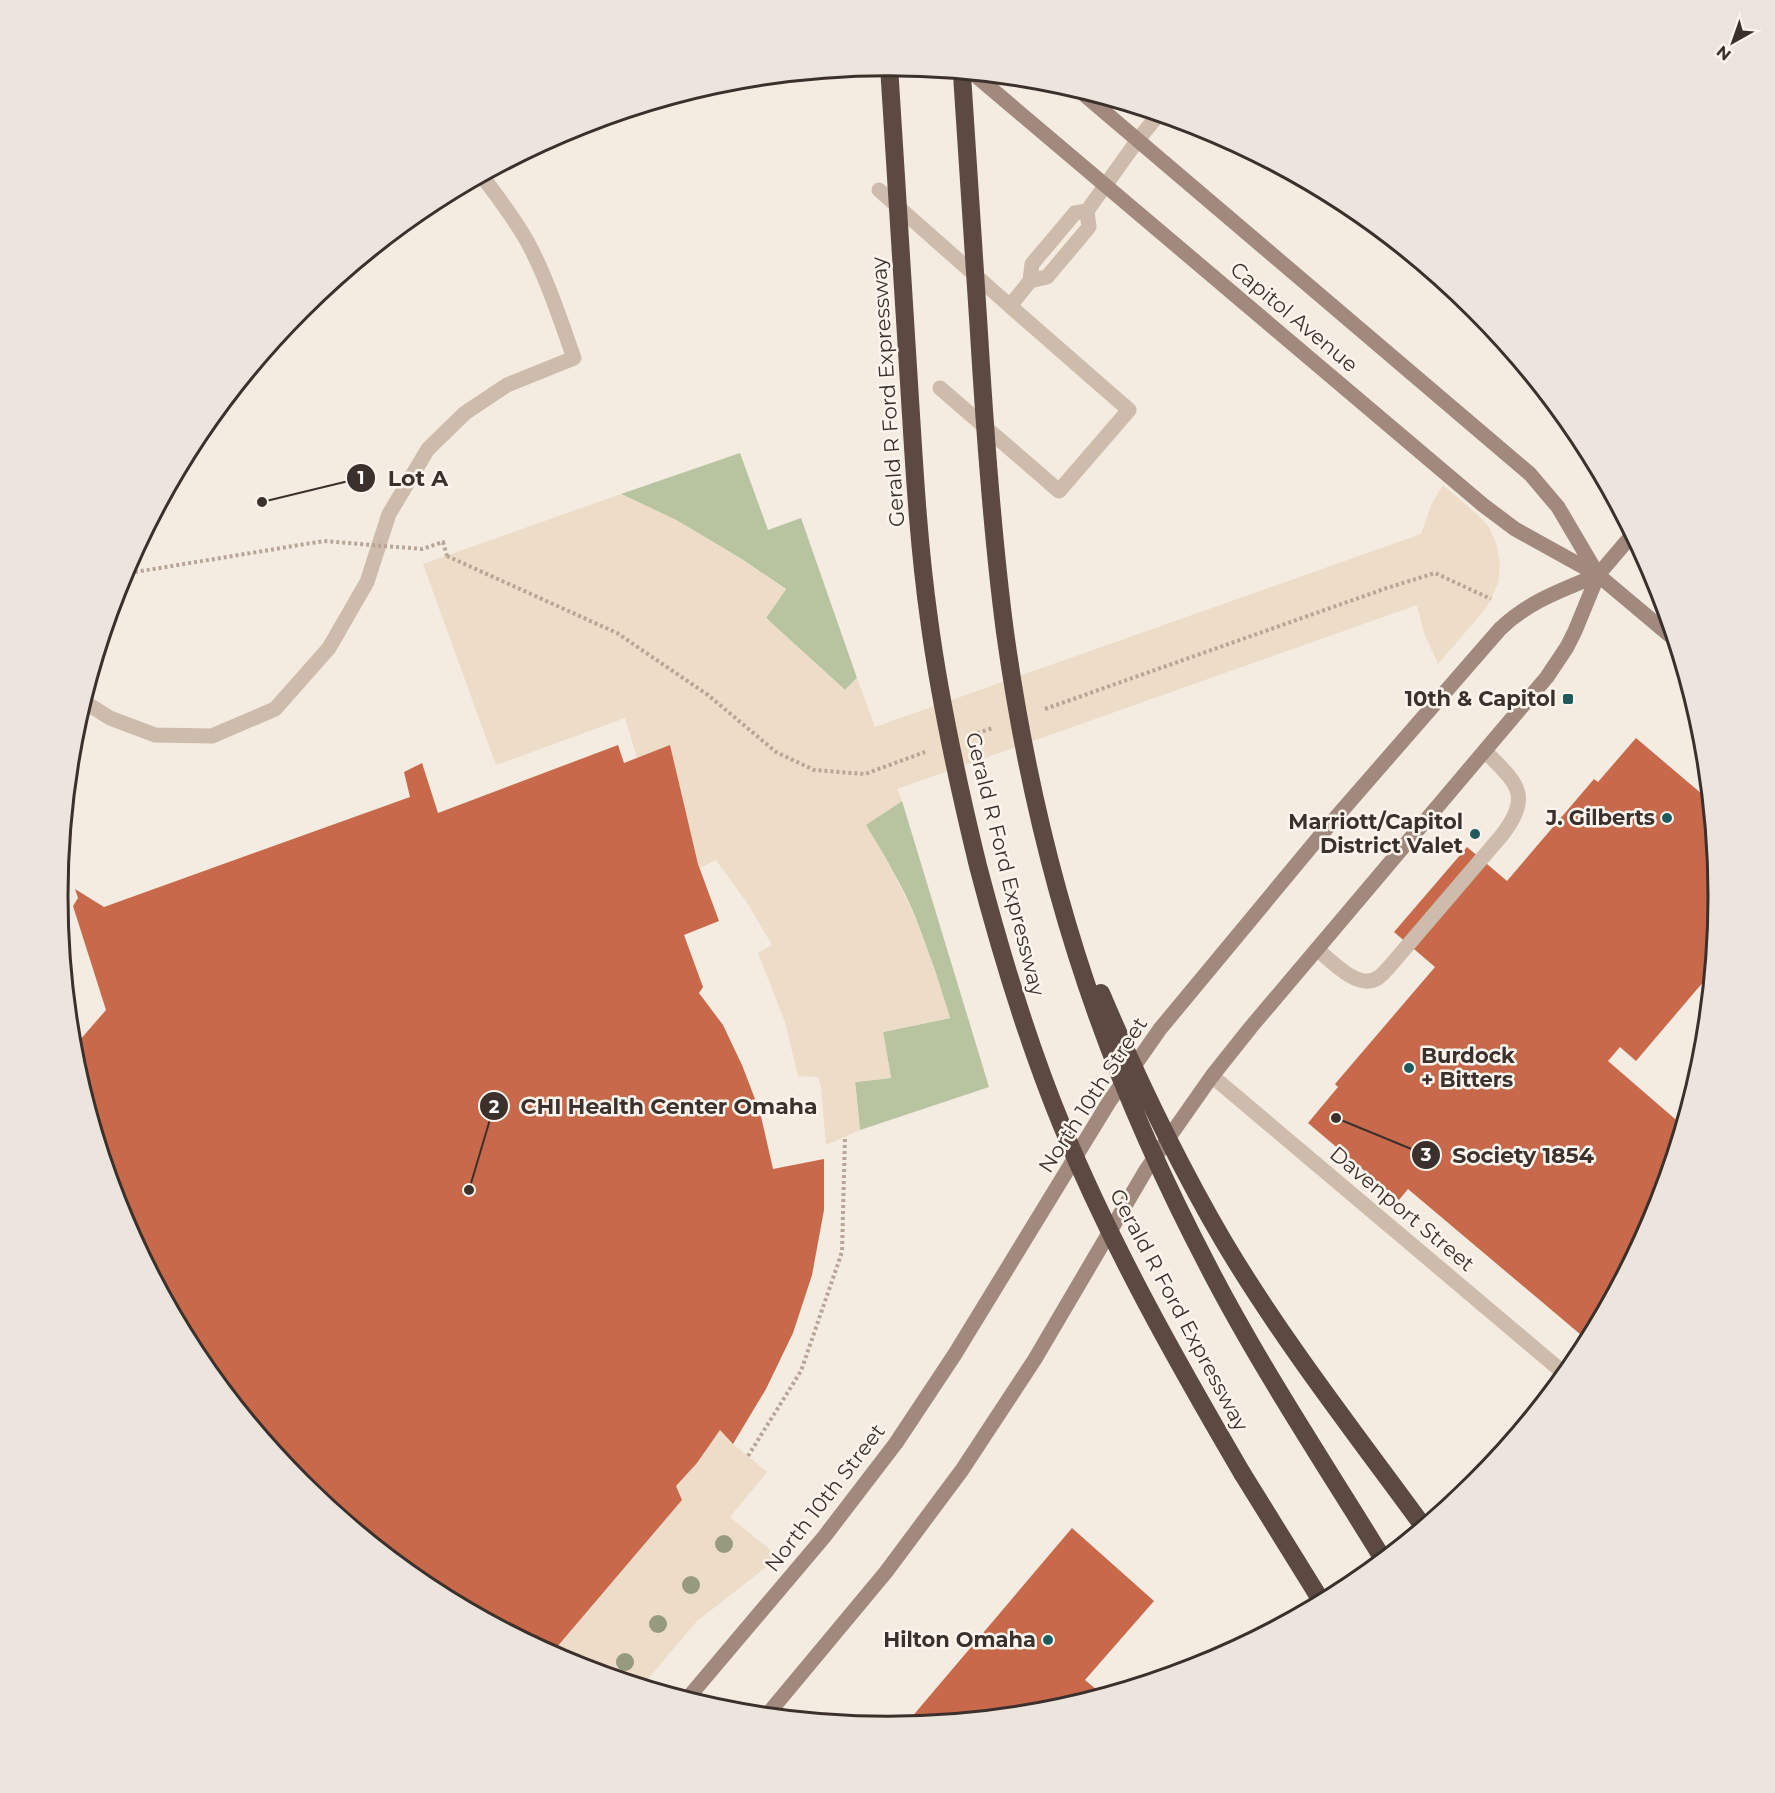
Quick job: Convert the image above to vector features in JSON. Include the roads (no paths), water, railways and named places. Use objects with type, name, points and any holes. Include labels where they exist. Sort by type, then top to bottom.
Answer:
[{"type":"highway","name":"Gerald R Ford Expressway","points":[[890,76],[923,577],[947,730],[978,864],[1004,960],[1022,1021],[1041,1073],[1079,1166],[1118,1251],[1159,1329],[1242,1473],[1317,1594]]},
{"type":"highway","points":[[962,80],[987,465],[1007,646],[1022,732],[1049,855],[1070,930],[1097,1015],[1128,1094],[1175,1200],[1209,1269],[1259,1358],[1379,1553]]},
{"type":"highway","points":[[1049,855],[1096,982],[1148,1098],[1203,1205],[1249,1282],[1289,1341],[1419,1520]]},
{"type":"highway","points":[[1242,1473],[1313,1597]]},
{"type":"main road","name":"Capitol Avenue","points":[[984,83],[1492,512],[1515,529],[1598,575],[1663,629]]},
{"type":"main road","name":"Capitol Avenue","points":[[1093,102],[1530,474],[1558,507],[1598,575]]},
{"type":"main road","name":"North 10th Street","points":[[773,1708],[863,1600],[956,1478],[1035,1359],[1146,1170],[1212,1076],[1547,677],[1575,631],[1598,575],[1627,542]]},
{"type":"main road","name":"North 10th Street","points":[[692,1693],[807,1558],[896,1443],[949,1364],[1109,1102],[1172,1013],[1325,830],[1500,629],[1531,604],[1598,575]]},
{"type":"lane","points":[[1010,306],[1030,281],[1032,264],[1075,213],[1087,211],[1153,121]]},
{"type":"lane","points":[[90,705],[110,718],[155,735],[212,736],[275,710],[330,648],[368,582],[389,514],[428,449],[465,413],[507,385],[574,358],[547,284],[531,249],[518,226],[486,182]]},
{"type":"lane","points":[[879,190],[1129,410],[1059,491],[940,388]]},
{"type":"lane","points":[[1317,949],[1353,978],[1362,981],[1377,979],[1495,843],[1517,812],[1518,794],[1509,777],[1485,751]]},
{"type":"lane","name":"Davenport Street","points":[[1212,1076],[1558,1368]]},
{"type":"place","name":"Lot A","points":[[262,502]]},
{"type":"place","name":"10th & Capitol","points":[[1568,699]]},
{"type":"place","name":"J. Gilberts","points":[[1667,818]]},
{"type":"place","name":"Marriott/Capitol District Valet","points":[[1475,834]]},
{"type":"place","name":"Burdock + Bitters","points":[[1409,1068]]},
{"type":"place","name":"Society 1854","points":[[1336,1118]]},
{"type":"place","name":"CHI Health Center Omaha","points":[[469,1190]]},
{"type":"place","name":"Hilton Omaha","points":[[1048,1640]]}]
